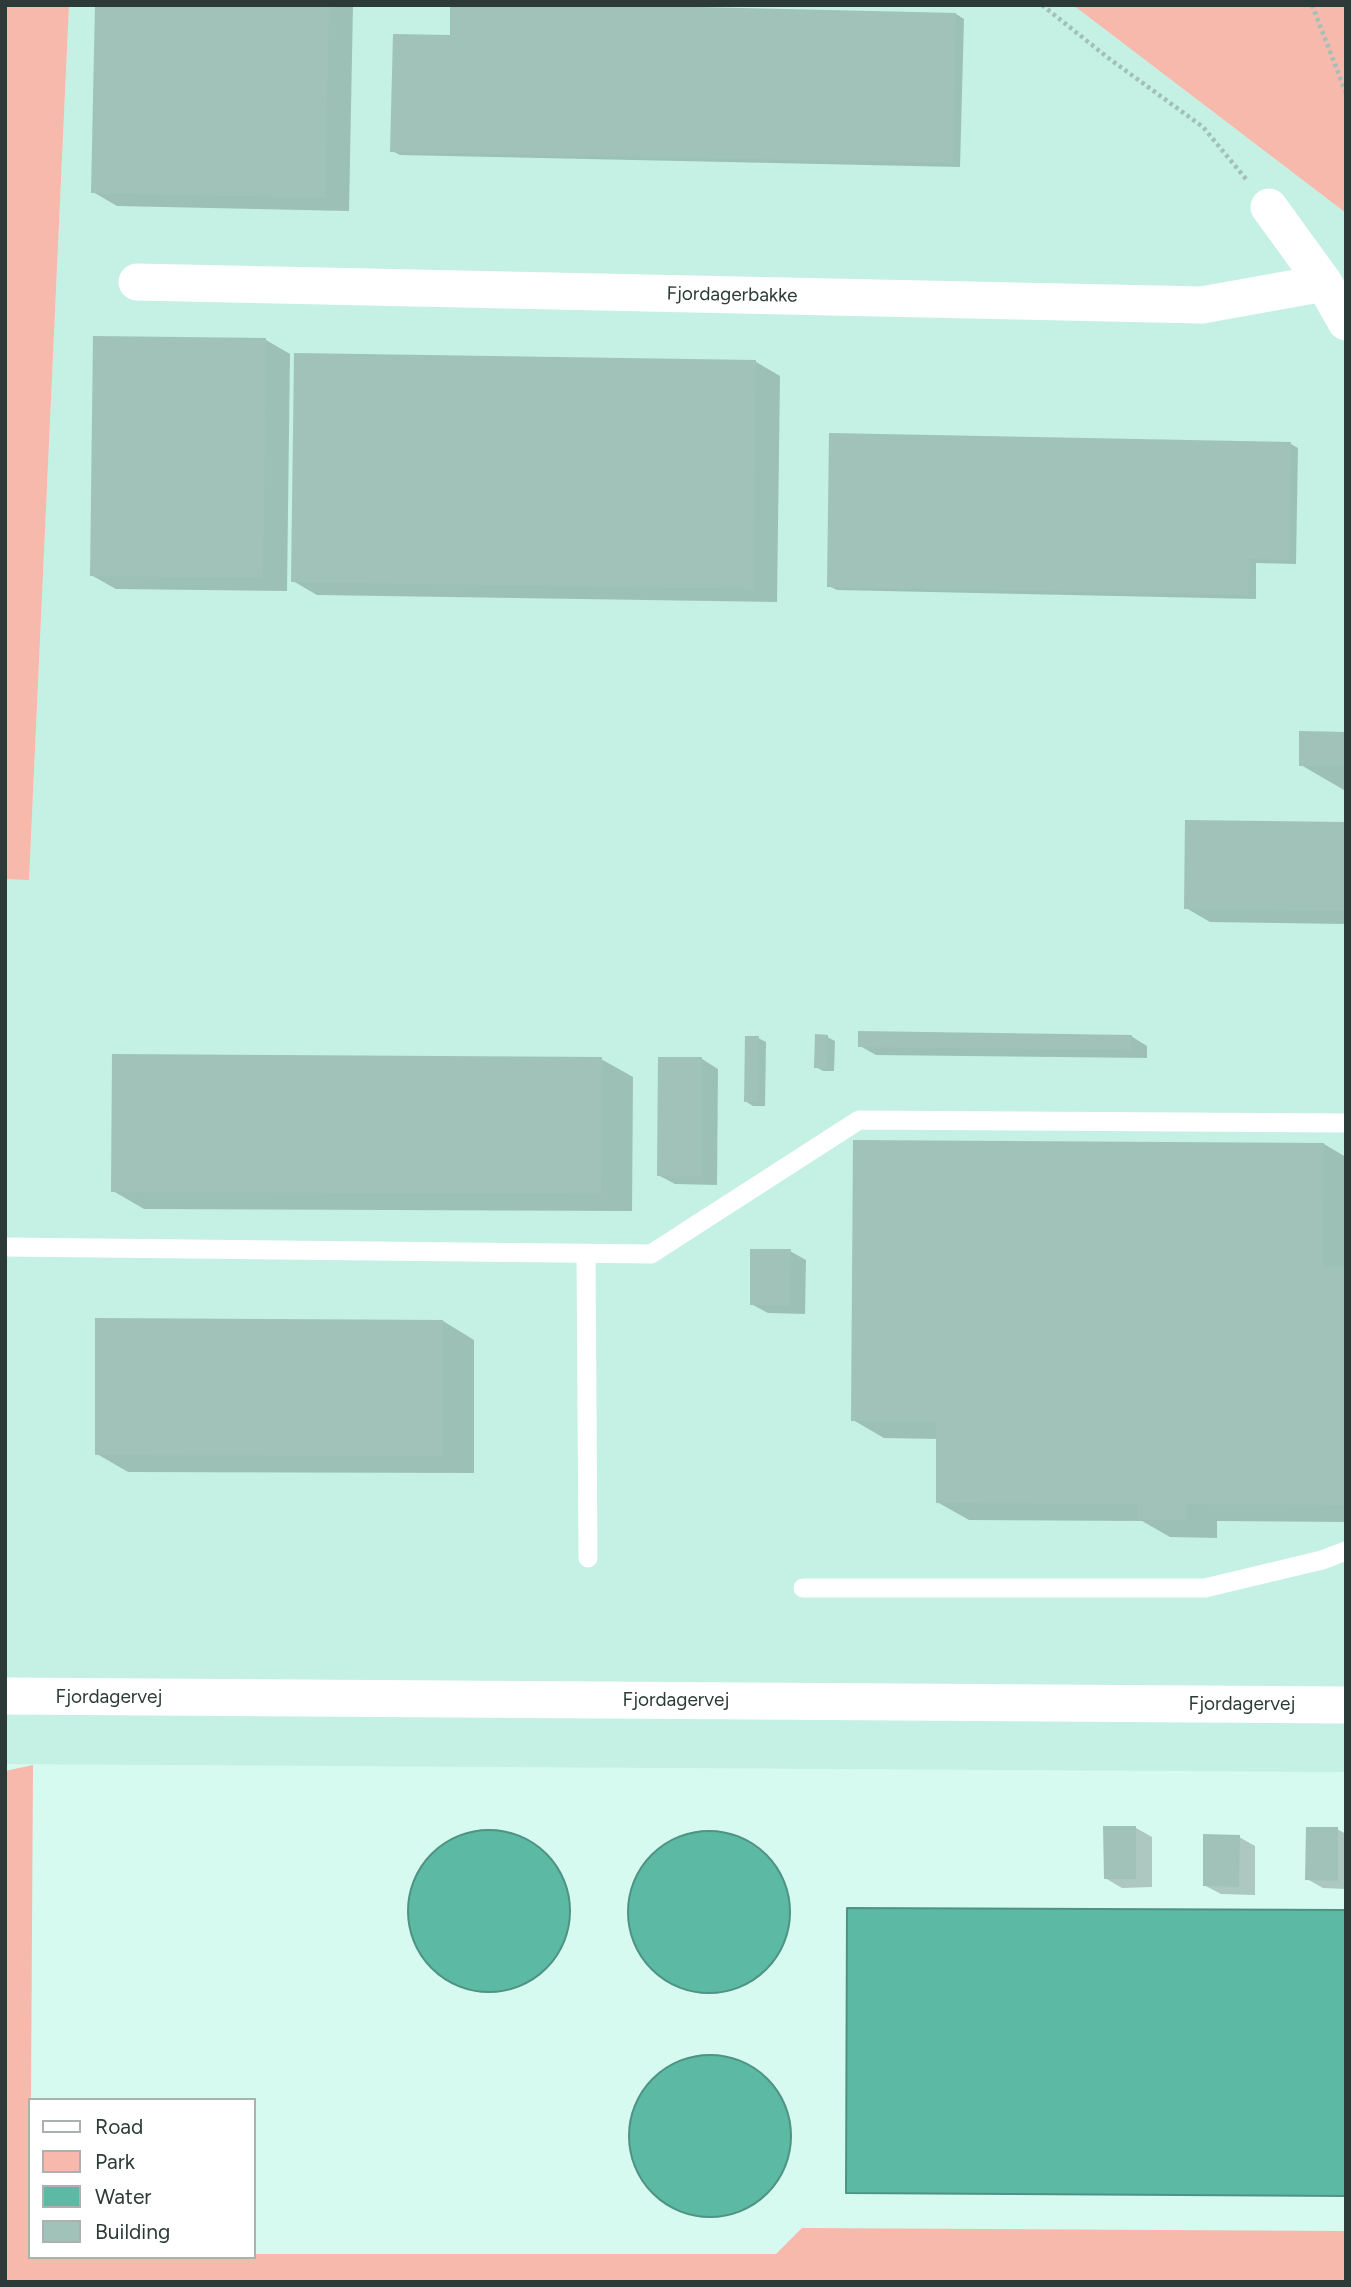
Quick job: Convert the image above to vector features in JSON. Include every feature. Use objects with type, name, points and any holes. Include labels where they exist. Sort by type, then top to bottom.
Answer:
[{"type":"street","points":[[1269,207],[1324,283],[1346,322]]},
{"type":"street","name":"Fjordagerbakke","points":[[137,282],[1202,305],[1324,283]]},
{"type":"street","name":"Fjordagervej","points":[[5,1696],[1346,1705]]},
{"type":"lane","points":[[5,1247],[651,1254],[859,1120],[1346,1123]]},
{"type":"lane","points":[[586,1254],[588,1558]]},
{"type":"lane","points":[[803,1588],[1205,1588],[1322,1560],[1346,1550]]},
{"type":"path","points":[[1042,5],[1107,57],[1203,127],[1269,207]]},
{"type":"path","points":[[1312,5],[1346,93]]},
{"type":"shaded area","points":[[69,5],[1073,5],[1346,213],[1346,1772],[5,1764],[5,879],[29,879]]},
{"type":"green space","points":[[5,5],[69,5],[29,880],[5,879]]},
{"type":"green space","points":[[1073,5],[1346,5],[1346,213]]},
{"type":"green space","points":[[33,1765],[28,2259],[256,2259],[256,2254],[776,2254],[802,2228],[1346,2231],[1346,2282],[5,2282],[5,1771]]},
{"type":"water","points":[[489,1830],[520,1836],[546,1854],[564,1880],[570,1911],[564,1942],[546,1968],[520,1986],[489,1992],[458,1986],[432,1968],[414,1942],[408,1911],[414,1880],[432,1854],[458,1836]]},
{"type":"water","points":[[709,1831],[740,1837],[766,1855],[784,1881],[790,1912],[784,1943],[766,1969],[740,1987],[709,1993],[678,1987],[652,1969],[634,1943],[628,1912],[634,1881],[652,1855],[678,1837]]},
{"type":"water","points":[[847,1908],[1346,1910],[1346,2196],[846,2193]]},
{"type":"water","points":[[710,2055],[741,2061],[767,2079],[785,2105],[791,2136],[785,2167],[767,2193],[741,2211],[710,2217],[679,2211],[653,2193],[635,2167],[629,2136],[635,2105],[653,2079],[679,2061]]},
{"type":"building","points":[[95,5],[329,5],[325,198],[91,193]]},
{"type":"building","points":[[450,5],[613,5],[956,13],[953,163],[390,152],[393,34],[450,35]]},
{"type":"building","points":[[93,336],[266,338],[263,578],[90,576]]},
{"type":"building","points":[[294,353],[756,360],[753,589],[291,582]]},
{"type":"building","points":[[829,433],[1291,442],[1289,560],[1249,559],[1248,595],[827,587]]},
{"type":"building","points":[[1299,731],[1346,732],[1346,766],[1299,766]]},
{"type":"building","points":[[1185,820],[1346,822],[1346,911],[1184,909]]},
{"type":"building","points":[[858,1031],[1132,1035],[1131,1050],[858,1047]]},
{"type":"building","points":[[815,1034],[828,1035],[827,1068],[814,1068]]},
{"type":"building","points":[[745,1036],[759,1036],[758,1102],[744,1102]]},
{"type":"building","points":[[112,1054],[602,1057],[601,1194],[111,1192]]},
{"type":"building","points":[[658,1057],[702,1057],[701,1177],[657,1176]]},
{"type":"building","points":[[853,1140],[1324,1143],[1323,1267],[1346,1267],[1346,1505],[1186,1504],[1186,1520],[1137,1520],[1137,1504],[936,1503],[936,1422],[851,1421]]},
{"type":"building","points":[[750,1249],[791,1249],[789,1306],[750,1305]]},
{"type":"building","points":[[95,1318],[443,1320],[443,1456],[95,1455]]},
{"type":"building","points":[[1103,1826],[1136,1826],[1136,1879],[1104,1879]]},
{"type":"building","points":[[1306,1827],[1338,1827],[1338,1881],[1305,1880]]},
{"type":"building","points":[[1203,1834],[1240,1835],[1239,1887],[1203,1886]]}]
